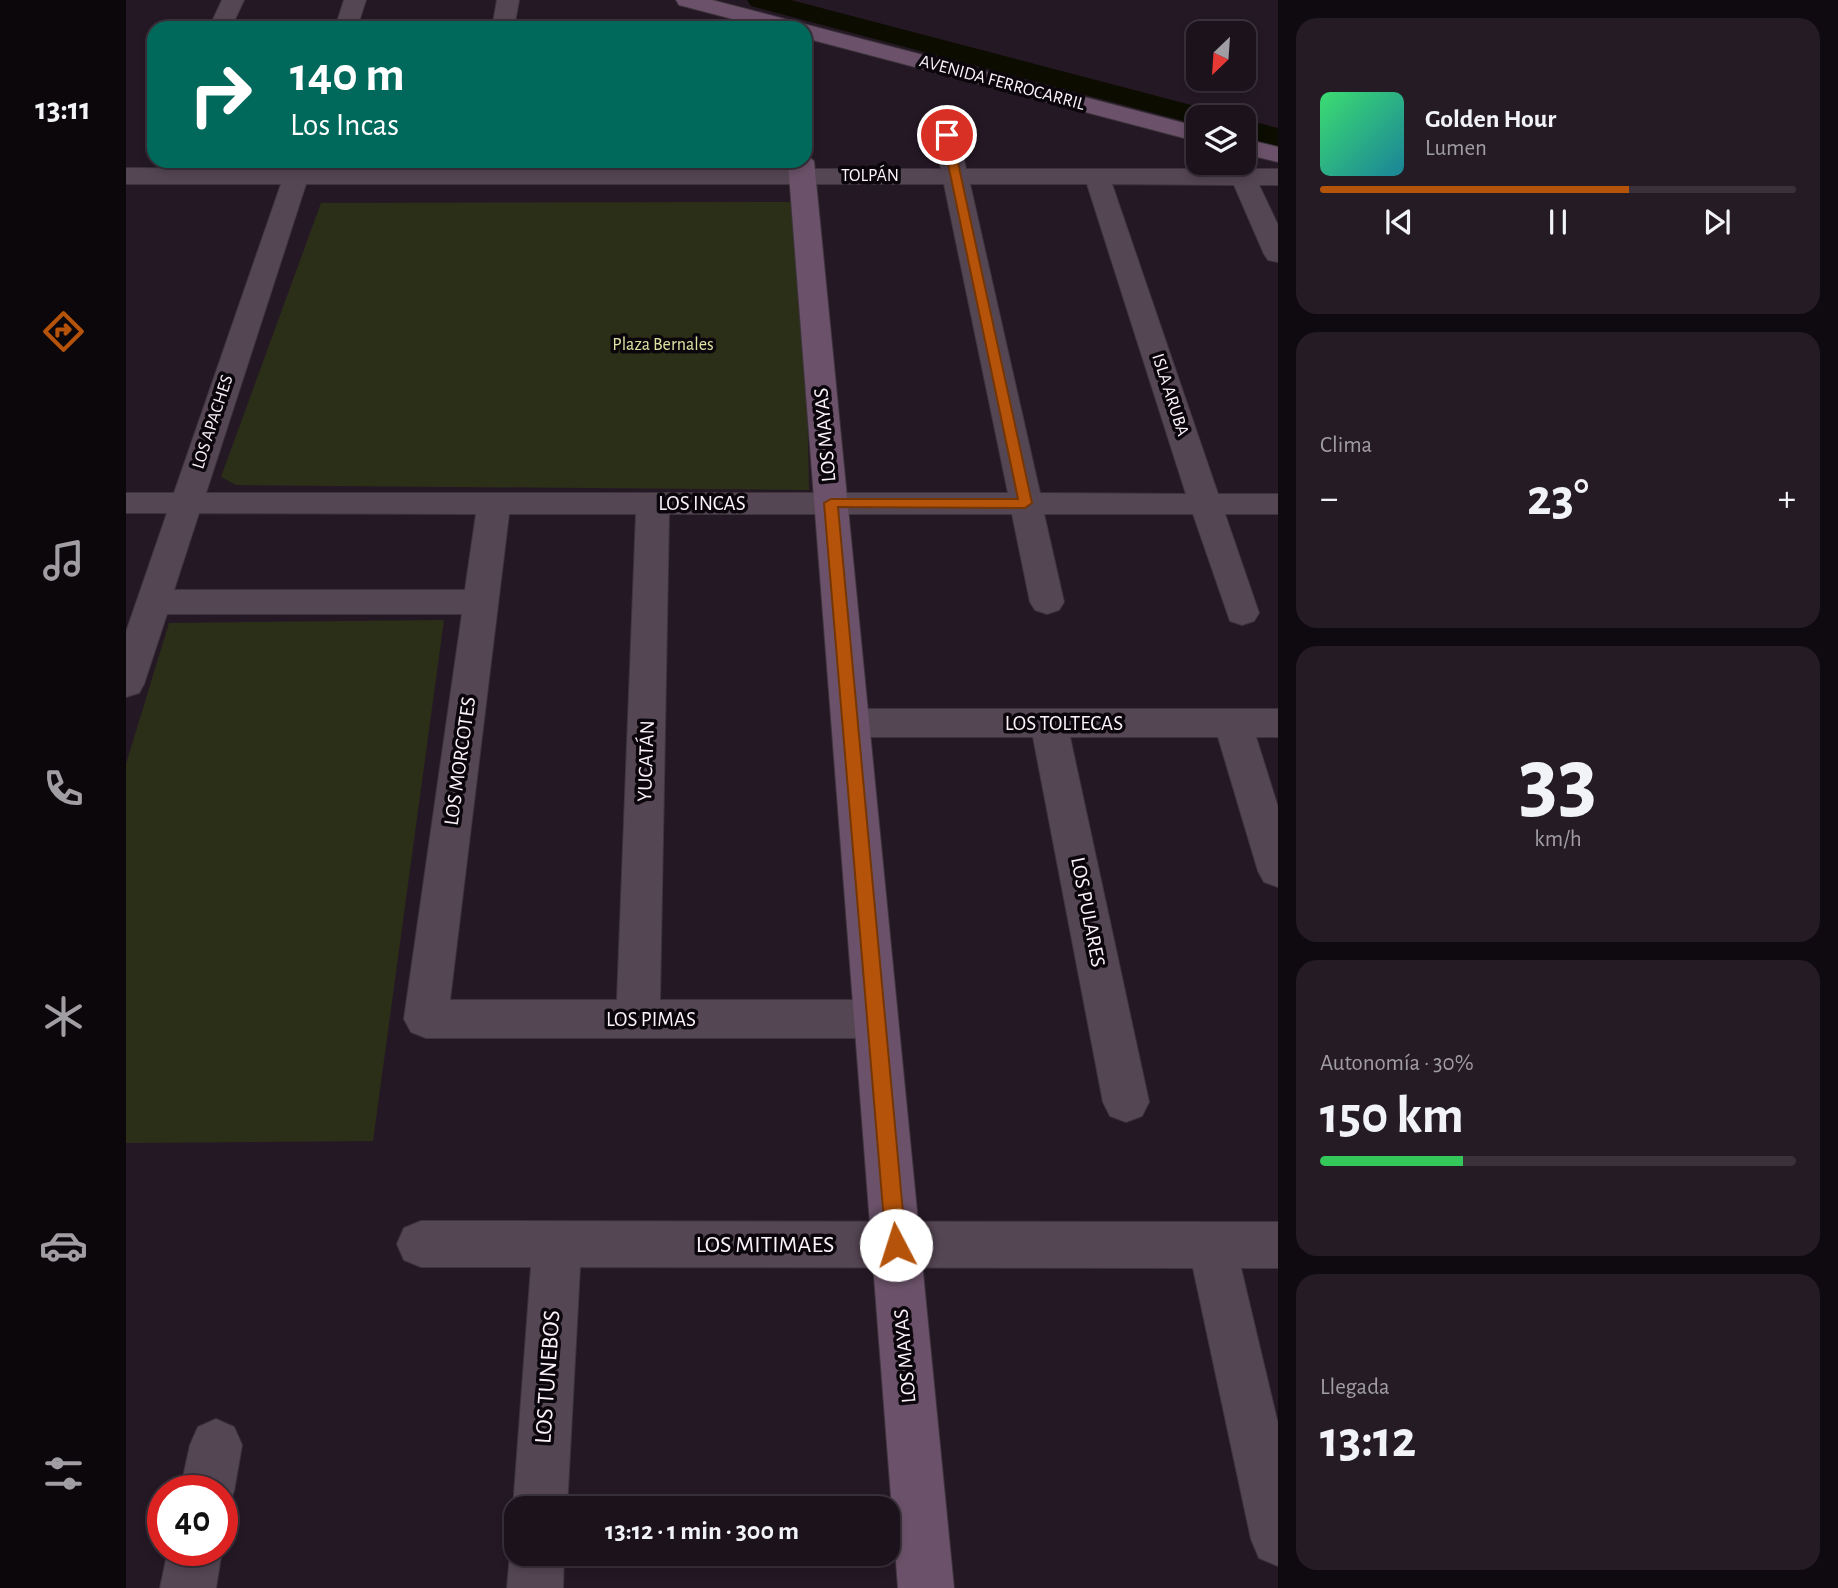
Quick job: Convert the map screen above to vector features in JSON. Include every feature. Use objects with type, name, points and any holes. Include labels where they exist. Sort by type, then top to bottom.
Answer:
[{"type":"street","points":[[223,21],[233,0]]},
{"type":"street","points":[[348,21],[355,0]]},
{"type":"street","points":[[504,21],[508,0]]},
{"type":"street","points":[[687,0],[765,21]]},
{"type":"street","name":"AVENIDA FERROCARRIL","points":[[812,33],[1186,132]]},
{"type":"street","points":[[942,115],[1046,602]]},
{"type":"street","points":[[1256,149],[1278,155]]},
{"type":"street","name":"TOLPÁN","points":[[126,176],[157,168],[298,168],[802,169],[956,176],[1278,177]]},
{"type":"street","name":"LOS APACHES","points":[[126,684],[141,623],[186,503],[298,168]]},
{"type":"street","name":"LOS MAYAS","points":[[802,169],[926,1588]]},
{"type":"street","name":"ISLA ARUBA","points":[[1097,177],[1242,613]]},
{"type":"street","points":[[1243,177],[1278,254]]},
{"type":"street","name":"LOS INCAS","points":[[126,503],[1278,504]]},
{"type":"street","name":"LOS MORCOTES","points":[[426,1019],[494,503]]},
{"type":"street","name":"YUCATÁN","points":[[638,1019],[653,503]]},
{"type":"street","points":[[141,623],[481,602]]},
{"type":"street","name":"LOS TOLTECAS","points":[[850,723],[1278,723]]},
{"type":"street","name":"LOS PULARES","points":[[1049,723],[1126,1102]]},
{"type":"street","points":[[1233,723],[1278,871]]},
{"type":"street","name":"LOS PIMAS","points":[[426,1019],[876,1019]]},
{"type":"street","name":"LOS MITIMAES","points":[[421,1244],[1278,1245]]},
{"type":"street","name":"LOS TUNEBOS","points":[[541,1496],[557,1245]]},
{"type":"street","points":[[1212,1245],[1278,1539]]},
{"type":"street","points":[[188,1588],[192,1566]]},
{"type":"street","points":[[535,1588],[536,1566]]},
{"type":"green space","name":"Plaza Bernales","points":[[803,202],[809,490],[236,485],[221,477],[321,203]]},
{"type":"green space","points":[[444,620],[373,1141],[126,1143],[126,764],[169,623]]},
{"type":"waterway","points":[[760,0],[1186,112]]},
{"type":"waterway","points":[[1256,131],[1278,137]]},
{"type":"route","points":[[896,1245],[831,503],[1025,503],[947,135]]}]
